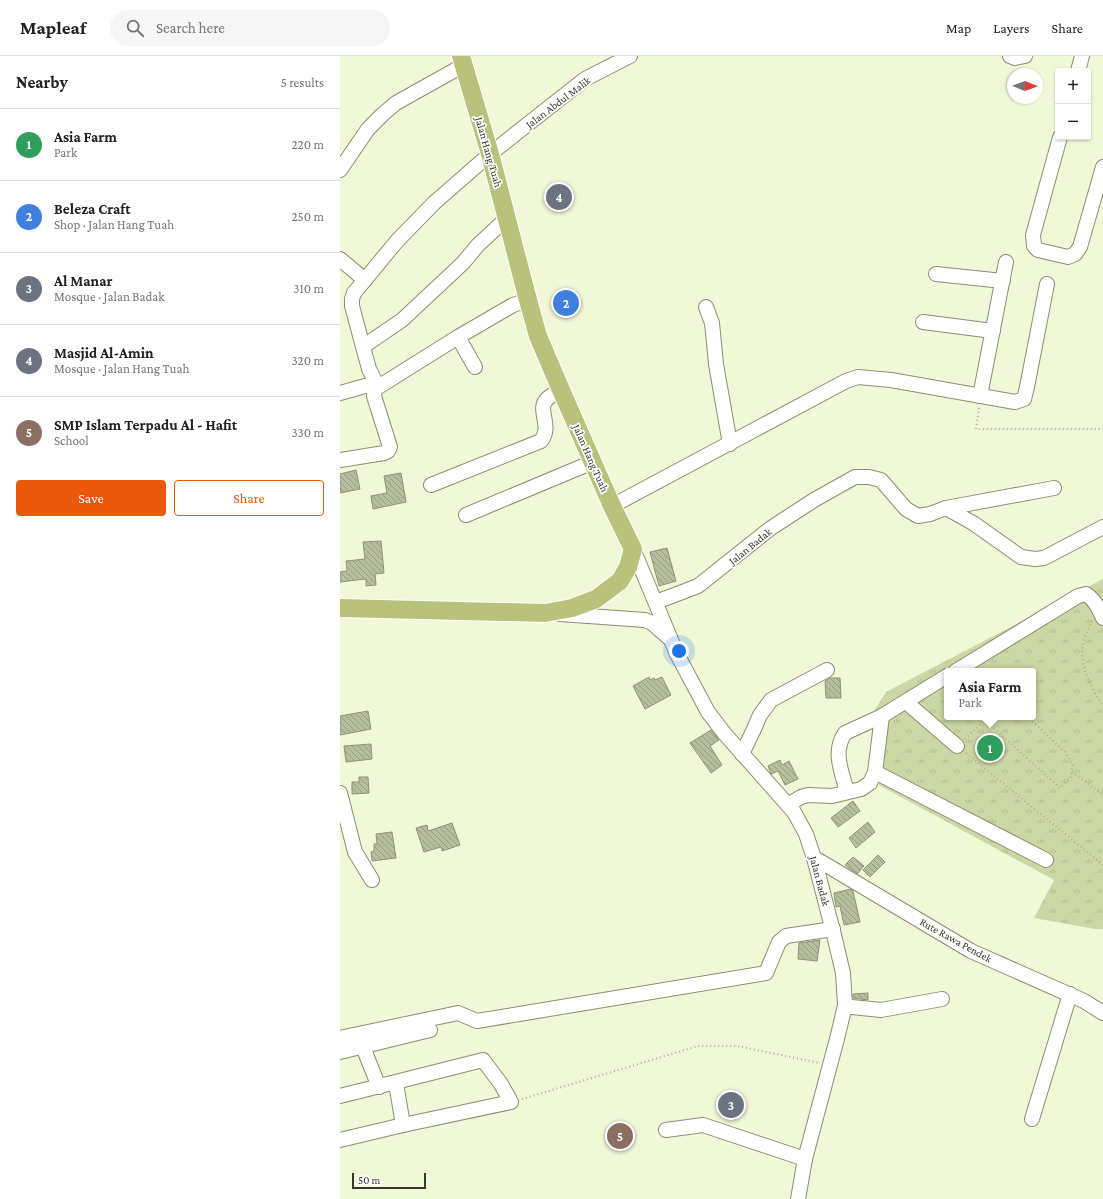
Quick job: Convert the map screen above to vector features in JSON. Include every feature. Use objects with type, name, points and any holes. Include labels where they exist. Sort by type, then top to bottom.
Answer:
[{"type":"main road","name":"Jalan Hang Tuah","points":[[462,60],[490,154],[538,336],[612,506],[633,549]]},
{"type":"main road","points":[[340,608],[545,613],[572,608],[596,599],[620,581],[628,567],[633,549]]},
{"type":"street","name":"Jalan Abdul Malik","points":[[340,460],[384,454],[390,447],[374,396],[376,388],[352,306],[354,293],[402,235],[434,203],[490,154],[585,79],[630,56]]},
{"type":"street","points":[[1010,56],[1015,58],[1025,56]]},
{"type":"street","points":[[1079,68],[1082,56]]},
{"type":"street","points":[[340,170],[368,129],[383,114],[396,103],[462,60]]},
{"type":"street","points":[[1059,140],[1033,235],[1034,246],[1038,250],[1068,257],[1075,254],[1080,247],[1103,167]]},
{"type":"street","points":[[364,346],[402,320],[463,263],[478,245],[507,218]]},
{"type":"street","points":[[340,259],[365,280]]},
{"type":"street","points":[[980,396],[1006,262]]},
{"type":"street","points":[[936,274],[1003,281]]},
{"type":"street","points":[[612,506],[846,381],[858,377],[891,380],[1015,402],[1024,399],[1028,387],[1047,284]]},
{"type":"street","points":[[340,393],[365,386],[376,388],[513,305],[528,300]]},
{"type":"street","points":[[706,307],[712,323],[716,364],[730,444]]},
{"type":"street","points":[[923,322],[993,331]]},
{"type":"street","points":[[458,337],[475,367]]},
{"type":"street","points":[[431,485],[541,441],[544,437],[546,428],[543,407],[546,399],[561,390]]},
{"type":"street","points":[[466,515],[593,462]]},
{"type":"street","name":"Jalan Badak","points":[[656,602],[698,586],[771,528],[814,500],[855,477],[869,477],[881,480],[906,509],[918,516],[930,514],[946,508],[1054,488]]},
{"type":"street","points":[[946,508],[973,523],[1021,557],[1035,559],[1044,558],[1103,528]]},
{"type":"street","name":"Jalan Badak","points":[[633,549],[677,654],[708,712],[742,754],[794,812],[806,834],[833,928],[843,973],[844,1005],[838,1035],[805,1159],[798,1199]]},
{"type":"street","points":[[961,668],[1078,596],[1086,594],[1091,597],[1101,612]]},
{"type":"street","points":[[545,613],[645,620],[652,623],[671,639]]},
{"type":"street","points":[[742,754],[760,715],[771,700],[827,670]]},
{"type":"street","points":[[847,792],[838,755],[841,738],[844,732],[882,716],[944,678]]},
{"type":"street","points":[[906,702],[957,746]]},
{"type":"street","points":[[788,805],[801,797],[808,795],[832,796],[861,789],[870,783],[875,772],[882,716]]},
{"type":"street","points":[[875,772],[1046,860]]},
{"type":"street","points":[[340,793],[355,852],[372,880]]},
{"type":"street","name":"Rute Rawa Pendek","points":[[814,858],[971,951],[1070,994],[1103,1013]]},
{"type":"street","points":[[340,1038],[458,1013],[477,1021],[766,973],[779,942],[786,936],[833,928]]},
{"type":"street","points":[[1032,1119],[1070,994]]},
{"type":"street","points":[[844,1005],[881,1010],[942,998]]},
{"type":"street","points":[[340,1052],[430,1030]]},
{"type":"street","points":[[363,1047],[378,1087]]},
{"type":"street","points":[[340,1096],[483,1060],[501,1084],[511,1102],[340,1140]]},
{"type":"street","points":[[396,1083],[403,1125]]},
{"type":"street","points":[[666,1130],[703,1125],[805,1159]]},
{"type":"path","points":[[980,396],[976,429],[1103,429]]},
{"type":"path","points":[[1101,612],[1083,643],[1081,658],[1087,677],[1103,707]]},
{"type":"path","points":[[1031,720],[1065,752],[1074,766],[1071,777],[1060,788],[985,720],[957,746],[1103,865]]},
{"type":"path","points":[[1072,772],[1103,795]]},
{"type":"path","points":[[511,1102],[698,1046],[738,1046],[829,1065]]},
{"type":"green space","points":[[1103,579],[1103,929],[1095,929],[1034,918],[1054,880],[879,785],[874,711],[886,692]]},
{"type":"building","points":[[356,470],[360,489],[340,493],[340,474]]},
{"type":"building","points":[[401,473],[406,502],[373,509],[371,496],[387,493],[384,476]]},
{"type":"building","points":[[381,541],[384,573],[375,574],[376,585],[366,586],[366,579],[340,582],[340,572],[347,571],[346,561],[365,559],[363,542]]},
{"type":"building","points":[[667,548],[676,581],[659,586],[650,552]]},
{"type":"building","points":[[649,677],[650,680],[654,678],[655,680],[662,677],[671,695],[645,709],[633,686]]},
{"type":"building","points":[[830,678],[840,678],[841,698],[826,698],[825,681]]},
{"type":"building","points":[[368,711],[371,729],[340,735],[340,716]]},
{"type":"building","points":[[711,730],[719,740],[710,746],[722,765],[711,773],[690,743]]},
{"type":"building","points":[[371,744],[372,759],[346,762],[344,746]]},
{"type":"building","points":[[780,760],[782,765],[789,761],[798,779],[785,785],[778,771],[771,774],[768,766]]},
{"type":"building","points":[[359,777],[368,777],[369,793],[352,794],[352,782],[359,782]]},
{"type":"building","points":[[853,801],[860,811],[838,827],[831,818]]},
{"type":"building","points":[[868,822],[875,832],[856,848],[849,838]]},
{"type":"building","points":[[452,823],[460,845],[442,851],[441,847],[424,852],[416,828],[427,825],[428,831]]},
{"type":"building","points":[[392,832],[396,858],[372,861],[371,852],[374,851],[374,844],[377,844],[376,834]]},
{"type":"building","points":[[878,855],[885,862],[870,877],[863,870]]},
{"type":"building","points":[[853,857],[864,866],[857,874],[845,865]]},
{"type":"building","points":[[851,889],[853,891],[860,922],[844,925],[840,906],[836,907],[834,893]]},
{"type":"building","points":[[820,940],[817,961],[798,959],[799,943]]},
{"type":"building","points":[[868,993],[868,1000],[853,998],[853,994]]},
{"type":"place","name":"Masjid Al-Amin","points":[[559,197]]},
{"type":"place","name":"Beleza Craft","points":[[566,303]]},
{"type":"place","name":"Asia Farm","points":[[990,748]]},
{"type":"place","name":"Al Manar","points":[[731,1105]]},
{"type":"place","name":"SMP Islam Terpadu Al - Hafit","points":[[620,1136]]}]
